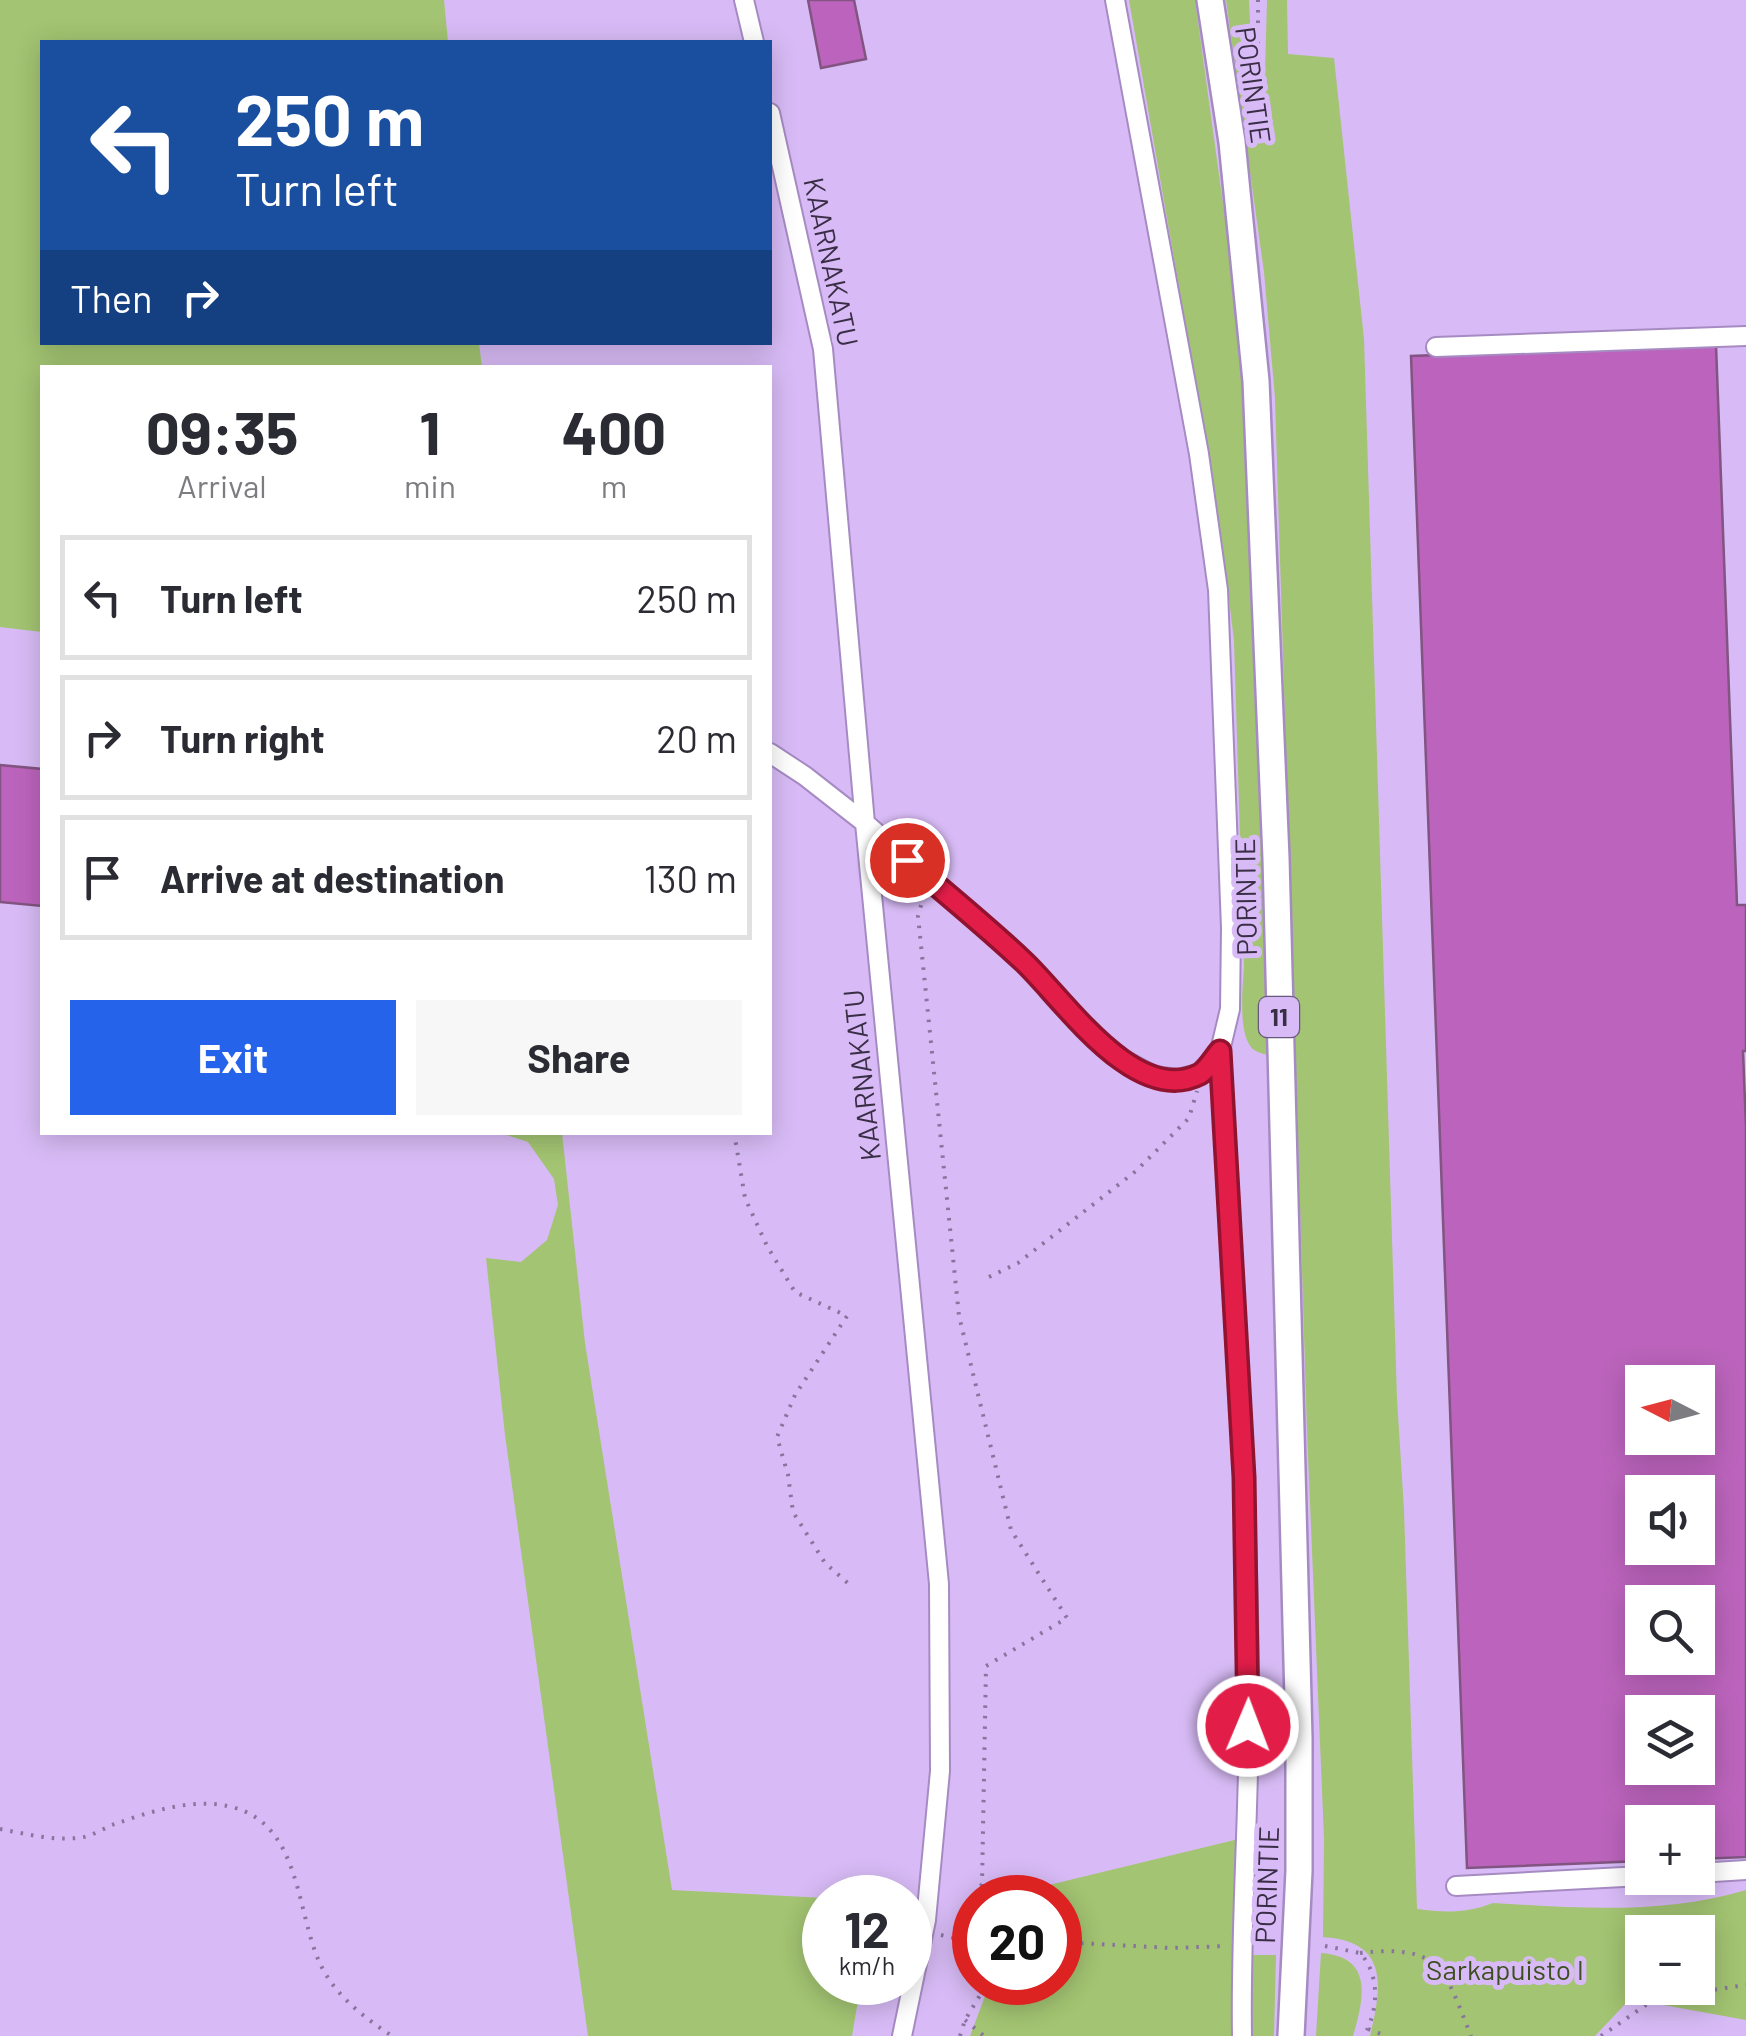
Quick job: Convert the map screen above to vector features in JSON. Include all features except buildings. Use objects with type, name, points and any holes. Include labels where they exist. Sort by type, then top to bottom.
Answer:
[{"type":"highway","name":"PORINTIE","points":[[1210,0],[1246,262],[1268,619],[1299,1738],[1299,1871],[1291,2036]]},
{"type":"street","points":[[744,0],[754,40]]},
{"type":"street","points":[[1115,0],[1199,454],[1218,590],[1231,928],[1230,1010],[1220,1051],[1244,1477],[1250,1689],[1240,1946],[1242,2036]]},
{"type":"street","name":"KAARNAKATU","points":[[772,122],[823,348],[864,823],[939,1584],[940,1771],[930,1875]]},
{"type":"street","points":[[1436,347],[1746,336]]},
{"type":"street","points":[[772,754],[864,823],[928,878],[1026,964],[1095,1040],[1124,1060],[1154,1076],[1178,1079],[1202,1073],[1220,1051]]},
{"type":"street","points":[[1715,1871],[1746,1870]]},
{"type":"street","points":[[1456,1886],[1625,1877]]},
{"type":"street","name":"KAARNAKATU","points":[[902,2036],[909,2005]]},
{"type":"path","points":[[1258,0],[1258,86]]},
{"type":"path","points":[[928,878],[918,916],[959,1316],[1011,1530],[1067,1618],[986,1666],[982,1875]]},
{"type":"path","points":[[989,1278],[1018,1263],[1136,1171],[1189,1118],[1202,1073]]},
{"type":"path","points":[[735,1135],[746,1198],[767,1246],[795,1292],[848,1316],[795,1395],[777,1437],[793,1512],[826,1563],[850,1585]]},
{"type":"path","points":[[0,1829],[46,1838],[85,1837],[151,1812],[209,1804],[234,1807],[260,1818],[276,1834],[287,1854],[319,1961],[350,2004],[392,2036]]},
{"type":"path","points":[[1082,1943],[1171,1948],[1240,1946]]},
{"type":"path","points":[[1325,1946],[1360,1954],[1412,1952],[1432,1961],[1447,1976],[1471,2036]]},
{"type":"path","points":[[1360,1954],[1374,1976],[1376,1992],[1364,2036]]},
{"type":"path","points":[[1601,2036],[1656,1998],[1746,1985]]},
{"type":"path","points":[[960,2036],[974,2005]]},
{"type":"path","points":[[965,2020],[984,2036]]},
{"type":"path","points":[[1368,2028],[1386,2036]]},
{"type":"green space","points":[[0,0],[444,0],[448,40],[40,40],[40,345],[479,345],[482,365],[40,365],[40,632],[0,627]]},
{"type":"green space","points":[[1129,0],[1195,0],[1232,269],[1245,408],[1271,1056],[1254,1050],[1243,1023],[1234,641],[1183,310]]},
{"type":"green space","name":"Sarkapuisto I","points":[[1226,0],[1249,0],[1253,91],[1265,72],[1267,0],[1287,0],[1288,54],[1334,58],[1364,339],[1417,1909],[1456,1911],[1493,1903],[1589,1908],[1652,1906],[1746,1890],[1746,2020],[1663,2005],[1715,2005],[1715,1915],[1625,1915],[1625,2004],[1595,2036],[1370,2036],[1377,2000],[1376,1969],[1360,1947],[1323,1937],[1324,1839],[1307,1431],[1275,398],[1264,272]]},
{"type":"green space","points":[[506,1135],[562,1135],[585,1343],[672,1890],[802,1897],[802,2005],[857,2005],[852,2036],[588,2036],[505,1435],[486,1258],[521,1262],[547,1240],[558,1205],[554,1179],[528,1142]]},
{"type":"green space","points":[[1251,1836],[1248,1955],[1276,1955],[1274,2036],[970,2036],[982,2005],[1082,2005],[1082,1877]]},
{"type":"green space","points":[[1321,1953],[1350,1962],[1357,1971],[1362,1994],[1353,2036],[1316,2036]]},
{"type":"route","points":[[907,860],[1026,964],[1095,1040],[1124,1060],[1154,1076],[1178,1079],[1202,1073],[1220,1051],[1244,1477],[1248,1726]]}]
